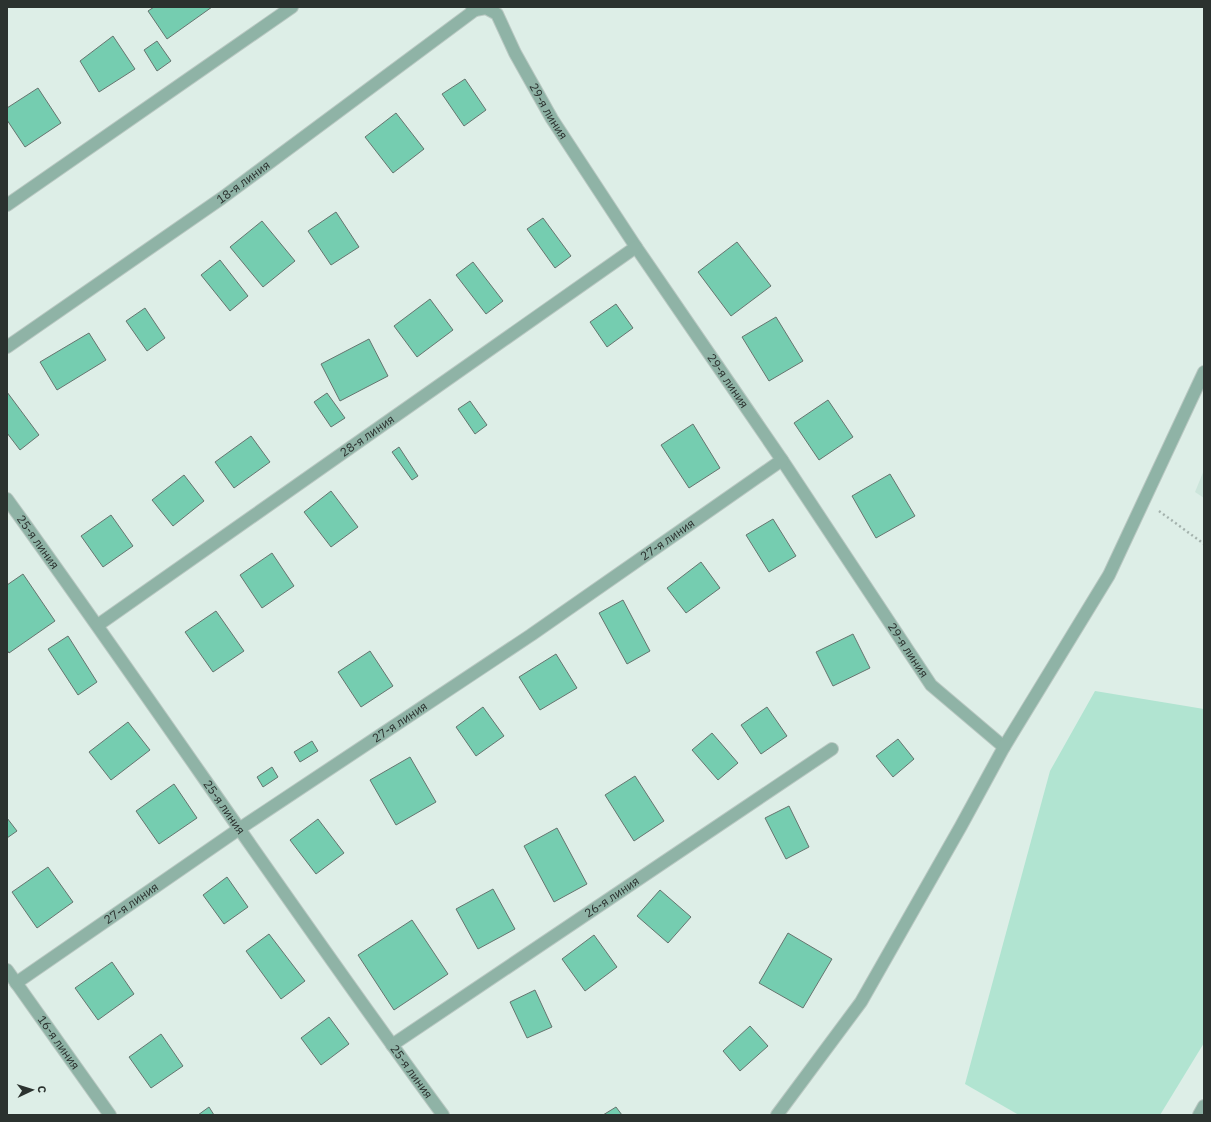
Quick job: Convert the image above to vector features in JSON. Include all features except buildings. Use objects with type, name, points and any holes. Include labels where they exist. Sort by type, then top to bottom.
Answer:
[{"type":"street","points":[[7,205],[292,7]]},
{"type":"street","name":"29-я линия","points":[[473,9],[486,8],[497,14],[515,53],[552,119],[636,247],[782,460],[931,685],[1004,747]]},
{"type":"street","name":"18-я линия","points":[[7,347],[222,198],[473,9]]},
{"type":"street","name":"28-я линия","points":[[98,625],[636,247]]},
{"type":"street","points":[[777,1115],[861,1002],[1004,747],[1109,575],[1204,372]]},
{"type":"street","name":"27-я линия","points":[[16,983],[239,829],[531,635],[782,460]]},
{"type":"street","name":"25-я линия","points":[[7,499],[98,625],[239,829],[443,1115]]},
{"type":"street","name":"26-я линия","points":[[392,1045],[832,749]]},
{"type":"street","name":"16-я линия","points":[[7,970],[110,1115]]},
{"type":"street","points":[[1199,1115],[1204,1106]]},
{"type":"path","points":[[1144,500],[1204,544]]},
{"type":"shaded area","points":[[1204,470],[1204,498],[1195,492]]},
{"type":"green space","points":[[1095,691],[1204,709],[1204,1043],[1160,1115],[1019,1115],[965,1084],[1050,771]]}]
